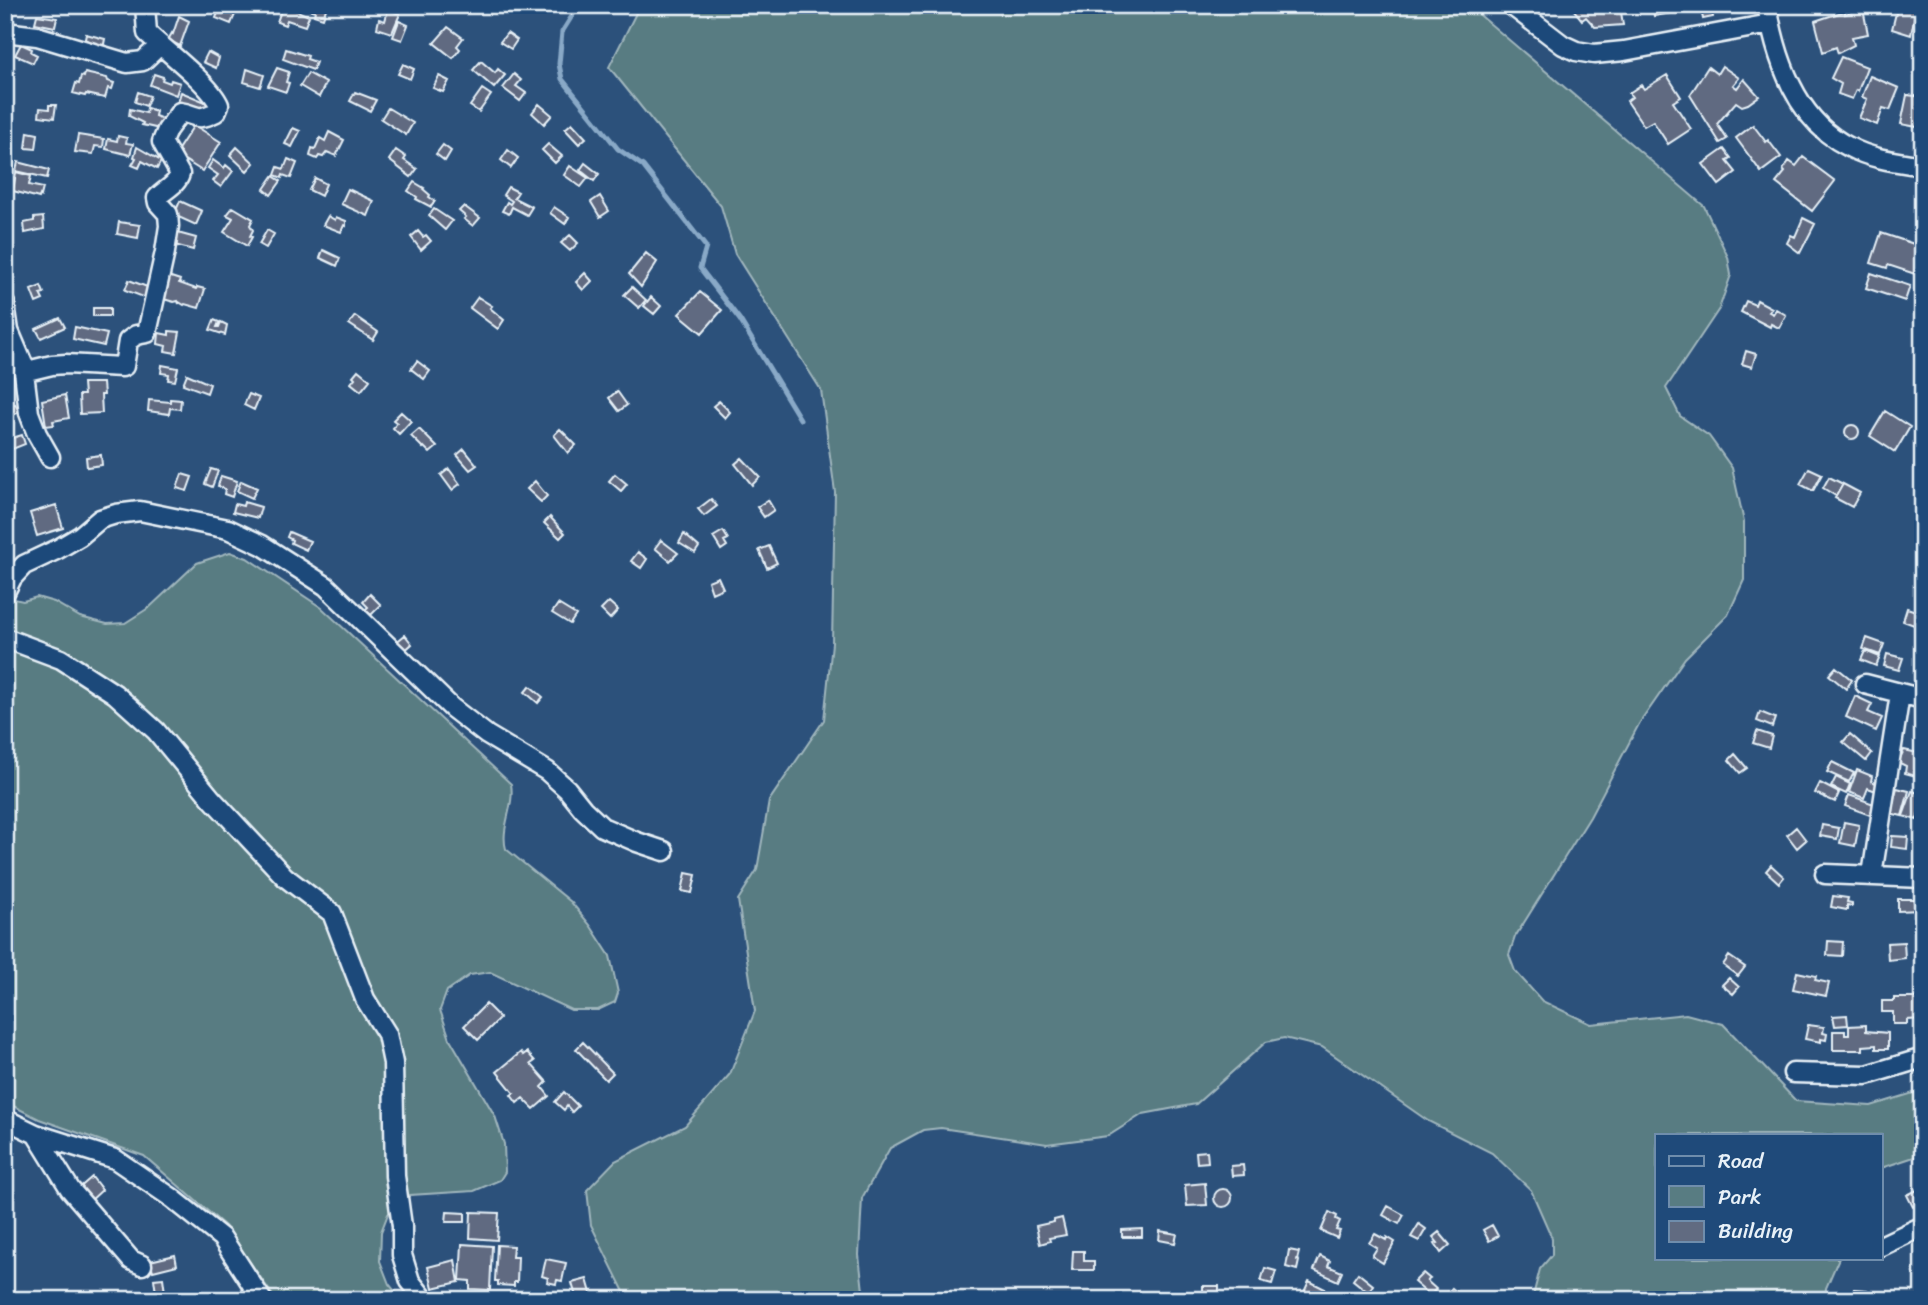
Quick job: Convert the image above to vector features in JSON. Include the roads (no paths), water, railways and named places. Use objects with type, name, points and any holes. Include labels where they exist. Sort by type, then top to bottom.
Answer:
[{"type":"street","points":[[23,372],[66,364],[122,367],[128,341],[136,335],[147,333],[169,226],[168,214],[157,198],[178,180],[180,174],[162,142],[180,112],[204,118],[216,112],[219,104],[205,86],[147,33],[145,5]]},
{"type":"street","points":[[1511,5],[1563,45],[1576,51],[1594,54],[1770,24]]},
{"type":"street","points":[[1767,5],[1782,69],[1793,91],[1814,119],[1830,135],[1849,147],[1886,160],[1923,166]]},
{"type":"street","points":[[5,32],[37,36],[127,63],[143,61],[160,45]]},
{"type":"street","points":[[5,304],[9,331],[23,364],[29,412],[50,457]]},
{"type":"street","points":[[5,592],[12,578],[24,565],[80,536],[100,519],[116,514],[140,512],[228,529],[262,545],[326,586],[452,708],[487,735],[547,771],[602,827],[664,851]]},
{"type":"street","points":[[5,638],[61,659],[115,694],[156,731],[212,799],[285,877],[331,913],[365,999],[387,1034],[393,1063],[394,1176],[402,1226],[401,1255],[410,1281],[425,1300]]},
{"type":"street","points":[[1865,684],[1923,699]]},
{"type":"street","points":[[1872,875],[1900,694]]},
{"type":"street","points":[[1825,874],[1923,878]]},
{"type":"street","points":[[1793,1073],[1867,1075],[1923,1058]]},
{"type":"street","points":[[5,1119],[36,1134],[115,1159],[173,1198],[222,1238],[262,1300]]},
{"type":"street","points":[[36,1134],[70,1189],[131,1260],[142,1265]]},
{"type":"street","points":[[1882,1246],[1923,1226]]},
{"type":"waterway","points":[[576,5],[577,8],[562,32],[559,64],[562,79],[618,149],[643,166],[706,247],[700,268],[740,320],[800,419]]}]
